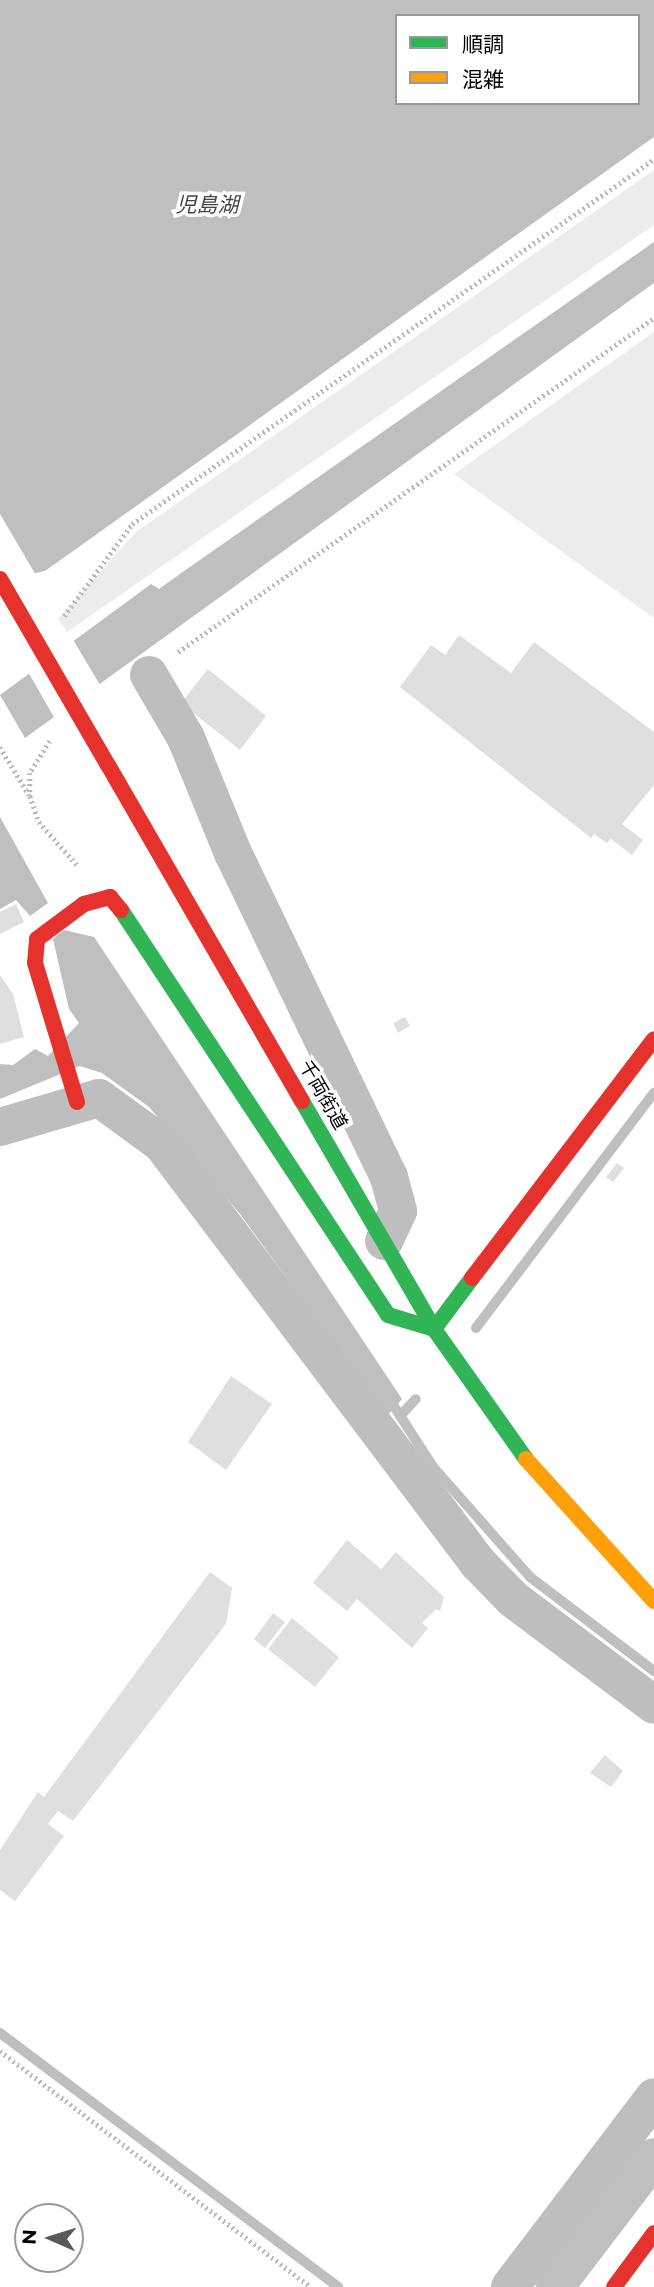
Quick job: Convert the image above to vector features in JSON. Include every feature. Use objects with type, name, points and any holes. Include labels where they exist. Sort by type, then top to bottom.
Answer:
[{"type":"street","name":"千両街道","points":[[0,579],[434,1329],[516,1448],[654,1601]]},
{"type":"street","points":[[149,674],[186,738],[233,853],[389,1177],[398,1211],[384,1241]]},
{"type":"street","points":[[654,1039],[434,1329],[388,1315],[131,920],[110,898],[60,919],[43,931],[35,963],[73,1087],[99,1098],[162,1144],[478,1563],[513,1599],[654,1705]]},
{"type":"street","points":[[0,1127],[26,1123],[73,1087]]},
{"type":"street","points":[[510,2287],[654,2097]]},
{"type":"street","points":[[614,2287],[654,2233]]},
{"type":"path","points":[[59,620],[132,524],[654,159]]},
{"type":"path","points":[[149,674],[265,587],[654,318]]},
{"type":"path","points":[[30,796],[38,755],[62,733]]},
{"type":"path","points":[[0,747],[30,796],[39,822],[110,898]]},
{"type":"path","points":[[0,2051],[311,2287]]},
{"type":"shaded area","points":[[654,170],[654,225],[67,632],[58,619],[136,532]]},
{"type":"shaded area","points":[[654,332],[654,618],[454,474]]},
{"type":"water","name":"児島湖","points":[[0,0],[654,0],[654,137],[45,571],[0,581]]},
{"type":"water","points":[[654,242],[654,283],[25,738],[0,695],[151,584],[159,589]]},
{"type":"water","points":[[0,817],[48,903],[30,916],[16,900],[0,909]]},
{"type":"water","points":[[64,930],[94,937],[402,1399],[387,1416],[240,1214],[149,1107],[102,1073],[80,1066],[0,1099],[0,1064],[13,1065],[35,1049],[48,1056],[79,1023],[69,1009],[53,939]]},
{"type":"pier","points":[[0,514],[37,577],[0,585]]},
{"type":"pier","points":[[72,638],[100,685],[55,719],[27,670]]},
{"type":"building","points":[[459,635],[511,673],[534,642],[654,732],[654,785],[622,824],[643,840],[632,855],[611,839],[607,843],[594,834],[591,838],[400,687],[431,645],[445,655]]},
{"type":"building","points":[[208,669],[266,716],[240,750],[181,703]]},
{"type":"building","points":[[16,904],[24,922],[0,934],[0,912]]},
{"type":"building","points":[[0,975],[13,994],[24,1037],[0,1044]]},
{"type":"building","points":[[405,1017],[410,1026],[398,1033],[393,1023]]},
{"type":"building","points":[[617,1163],[624,1168],[613,1182],[606,1177]]},
{"type":"building","points":[[231,1376],[272,1404],[226,1470],[188,1442]]},
{"type":"building","points":[[347,1540],[381,1569],[396,1552],[444,1597],[440,1611],[436,1609],[422,1623],[428,1628],[412,1648],[357,1599],[347,1611],[313,1583]]},
{"type":"building","points":[[210,1572],[232,1588],[226,1624],[73,1821],[58,1811],[48,1824],[64,1836],[15,1901],[0,1890],[0,1850],[38,1792],[44,1797]]},
{"type":"building","points":[[273,1613],[285,1622],[265,1648],[254,1639]]},
{"type":"building","points":[[292,1618],[339,1657],[315,1687],[268,1649]]},
{"type":"building","points":[[605,1755],[623,1771],[611,1787],[590,1773]]},
{"type":"waterway","points":[[476,1328],[654,1093]]},
{"type":"waterway","points":[[388,1397],[434,1468],[530,1577],[654,1671]]},
{"type":"waterway","points":[[400,1416],[416,1399]]},
{"type":"waterway","points":[[0,2033],[338,2287]]},
{"type":"waterway","points":[[555,2287],[654,2157]]},
{"type":"traffic: fast","points":[[121,910],[388,1315],[434,1329],[472,1278]]},
{"type":"traffic: fast","points":[[302,1101],[434,1329],[526,1459]]},
{"type":"traffic: slow","points":[[526,1459],[654,1601]]},
{"type":"traffic: jam","points":[[0,579],[108,765]]},
{"type":"traffic: jam","points":[[108,765],[302,1101]]},
{"type":"traffic: jam","points":[[77,1102],[35,963],[37,939],[84,904],[110,897],[121,910]]},
{"type":"traffic: jam","points":[[472,1278],[654,1039]]},
{"type":"traffic: jam","points":[[614,2287],[654,2233]]}]
